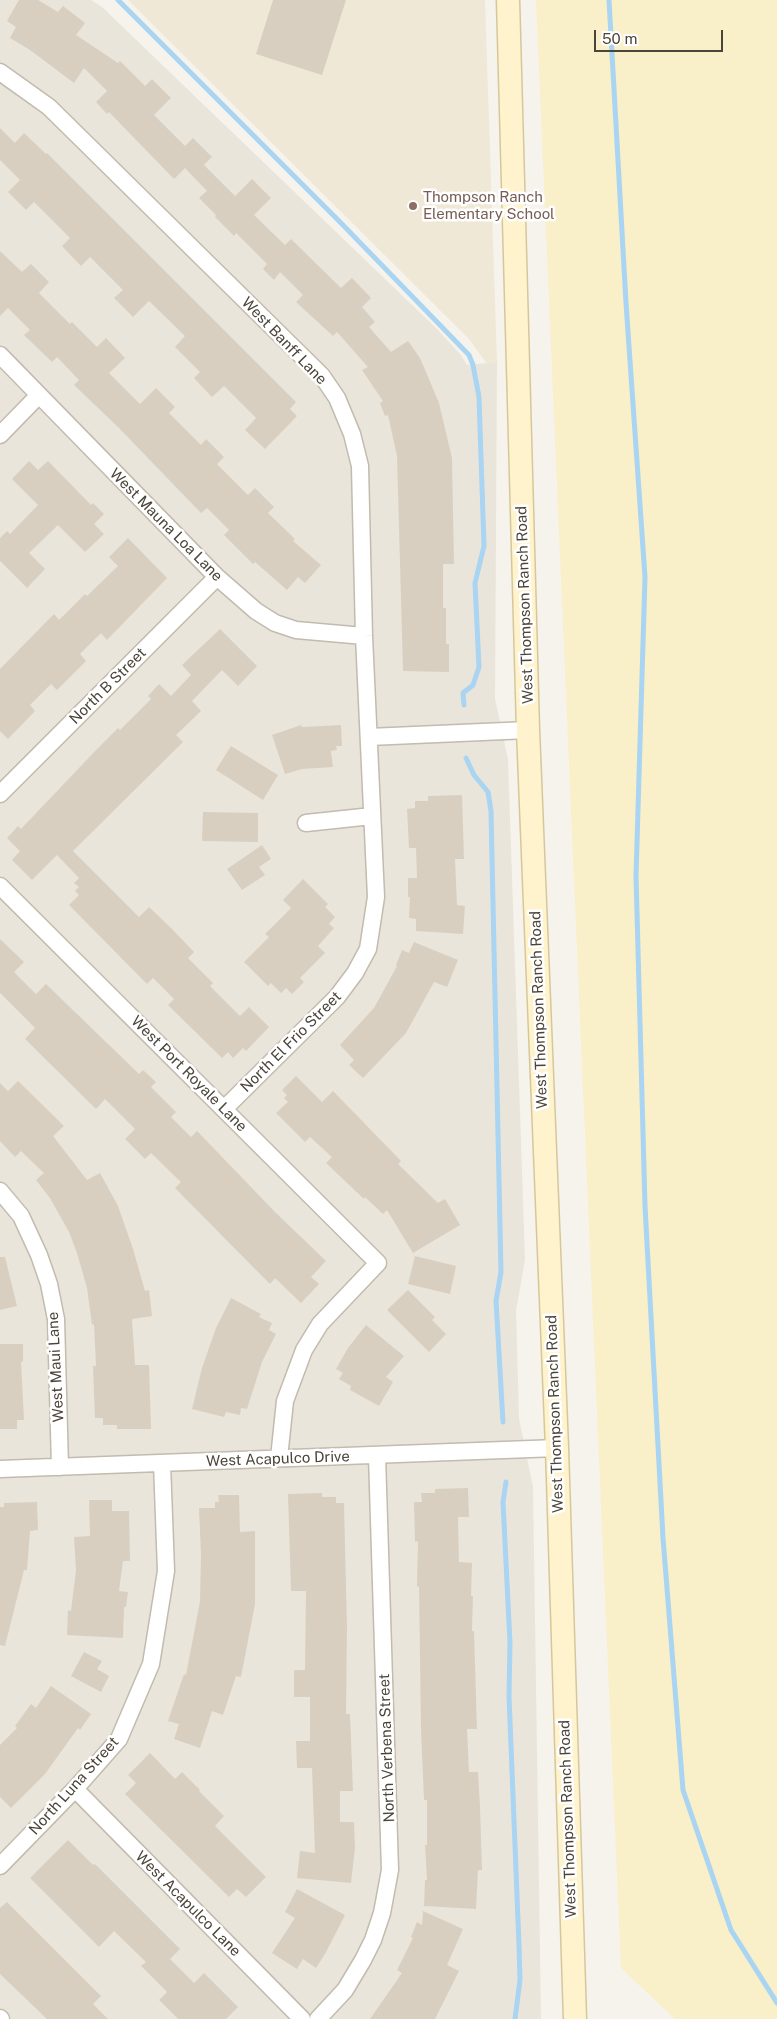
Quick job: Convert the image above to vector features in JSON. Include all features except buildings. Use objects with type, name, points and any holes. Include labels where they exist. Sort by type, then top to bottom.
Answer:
[{"type":"main road","name":"West Thompson Ranch Road","points":[[508,0],[528,730],[557,1448],[575,2019]]},
{"type":"street","name":"West Banff Lane","points":[[0,72],[49,107],[322,376],[337,398],[352,434],[360,466],[364,636],[369,737]]},
{"type":"street","name":"West Mauna Loa Lane","points":[[0,355],[216,577],[256,611],[275,623],[296,630],[364,636]]},
{"type":"street","points":[[0,435],[40,395]]},
{"type":"street","name":"North B Street","points":[[0,794],[216,577]]},
{"type":"street","points":[[369,737],[528,730]]},
{"type":"street","name":"North El Frio Street","points":[[224,1109],[338,997],[355,973],[368,949],[376,897],[369,737]]},
{"type":"street","points":[[306,823],[372,816]]},
{"type":"street","name":"West Port Royale Lane","points":[[0,886],[378,1263],[320,1324],[304,1350],[285,1401],[279,1458]]},
{"type":"street","name":"West Maui Lane","points":[[0,1191],[21,1216],[39,1254],[49,1284],[56,1319],[60,1467]]},
{"type":"street","name":"West Acapulco Drive","points":[[0,1469],[557,1448]]},
{"type":"street","name":"North Verbena Street","points":[[318,2019],[345,1990],[370,1947],[382,1913],[390,1870],[377,1456]]},
{"type":"street","name":"North Luna Street","points":[[0,1866],[75,1789],[118,1739],[151,1664],[166,1571],[162,1463]]},
{"type":"street","name":"West Acapulco Lane","points":[[75,1789],[302,2019]]},
{"type":"shaded area","points":[[0,0],[91,0],[102,7],[437,329],[461,355],[467,365],[497,362],[495,699],[508,759],[525,1260],[516,1311],[519,1419],[533,1487],[541,2019],[0,2019]]},
{"type":"shaded area","name":"Thompson Ranch Elementary School","points":[[128,0],[485,0],[497,362],[487,364],[469,339]]},
{"type":"sand","points":[[536,0],[777,0],[777,2019],[675,2019],[621,1968]]},
{"type":"waterway","points":[[118,0],[340,222],[469,355],[473,365],[479,397],[484,546],[475,583],[479,667],[473,685],[463,693],[464,705]]},
{"type":"waterway","points":[[609,0],[626,303],[645,577],[636,876],[645,1206],[663,1538],[683,1790],[731,1930],[777,2003]]},
{"type":"waterway","points":[[466,758],[474,775],[488,792],[491,811],[501,1272],[496,1301],[503,1422]]},
{"type":"waterway","points":[[506,1482],[503,1502],[510,1643],[509,1696],[520,1980],[515,2019]]},
{"type":"place","name":"Thompson Ranch Elementary School","points":[[413,206]]}]
